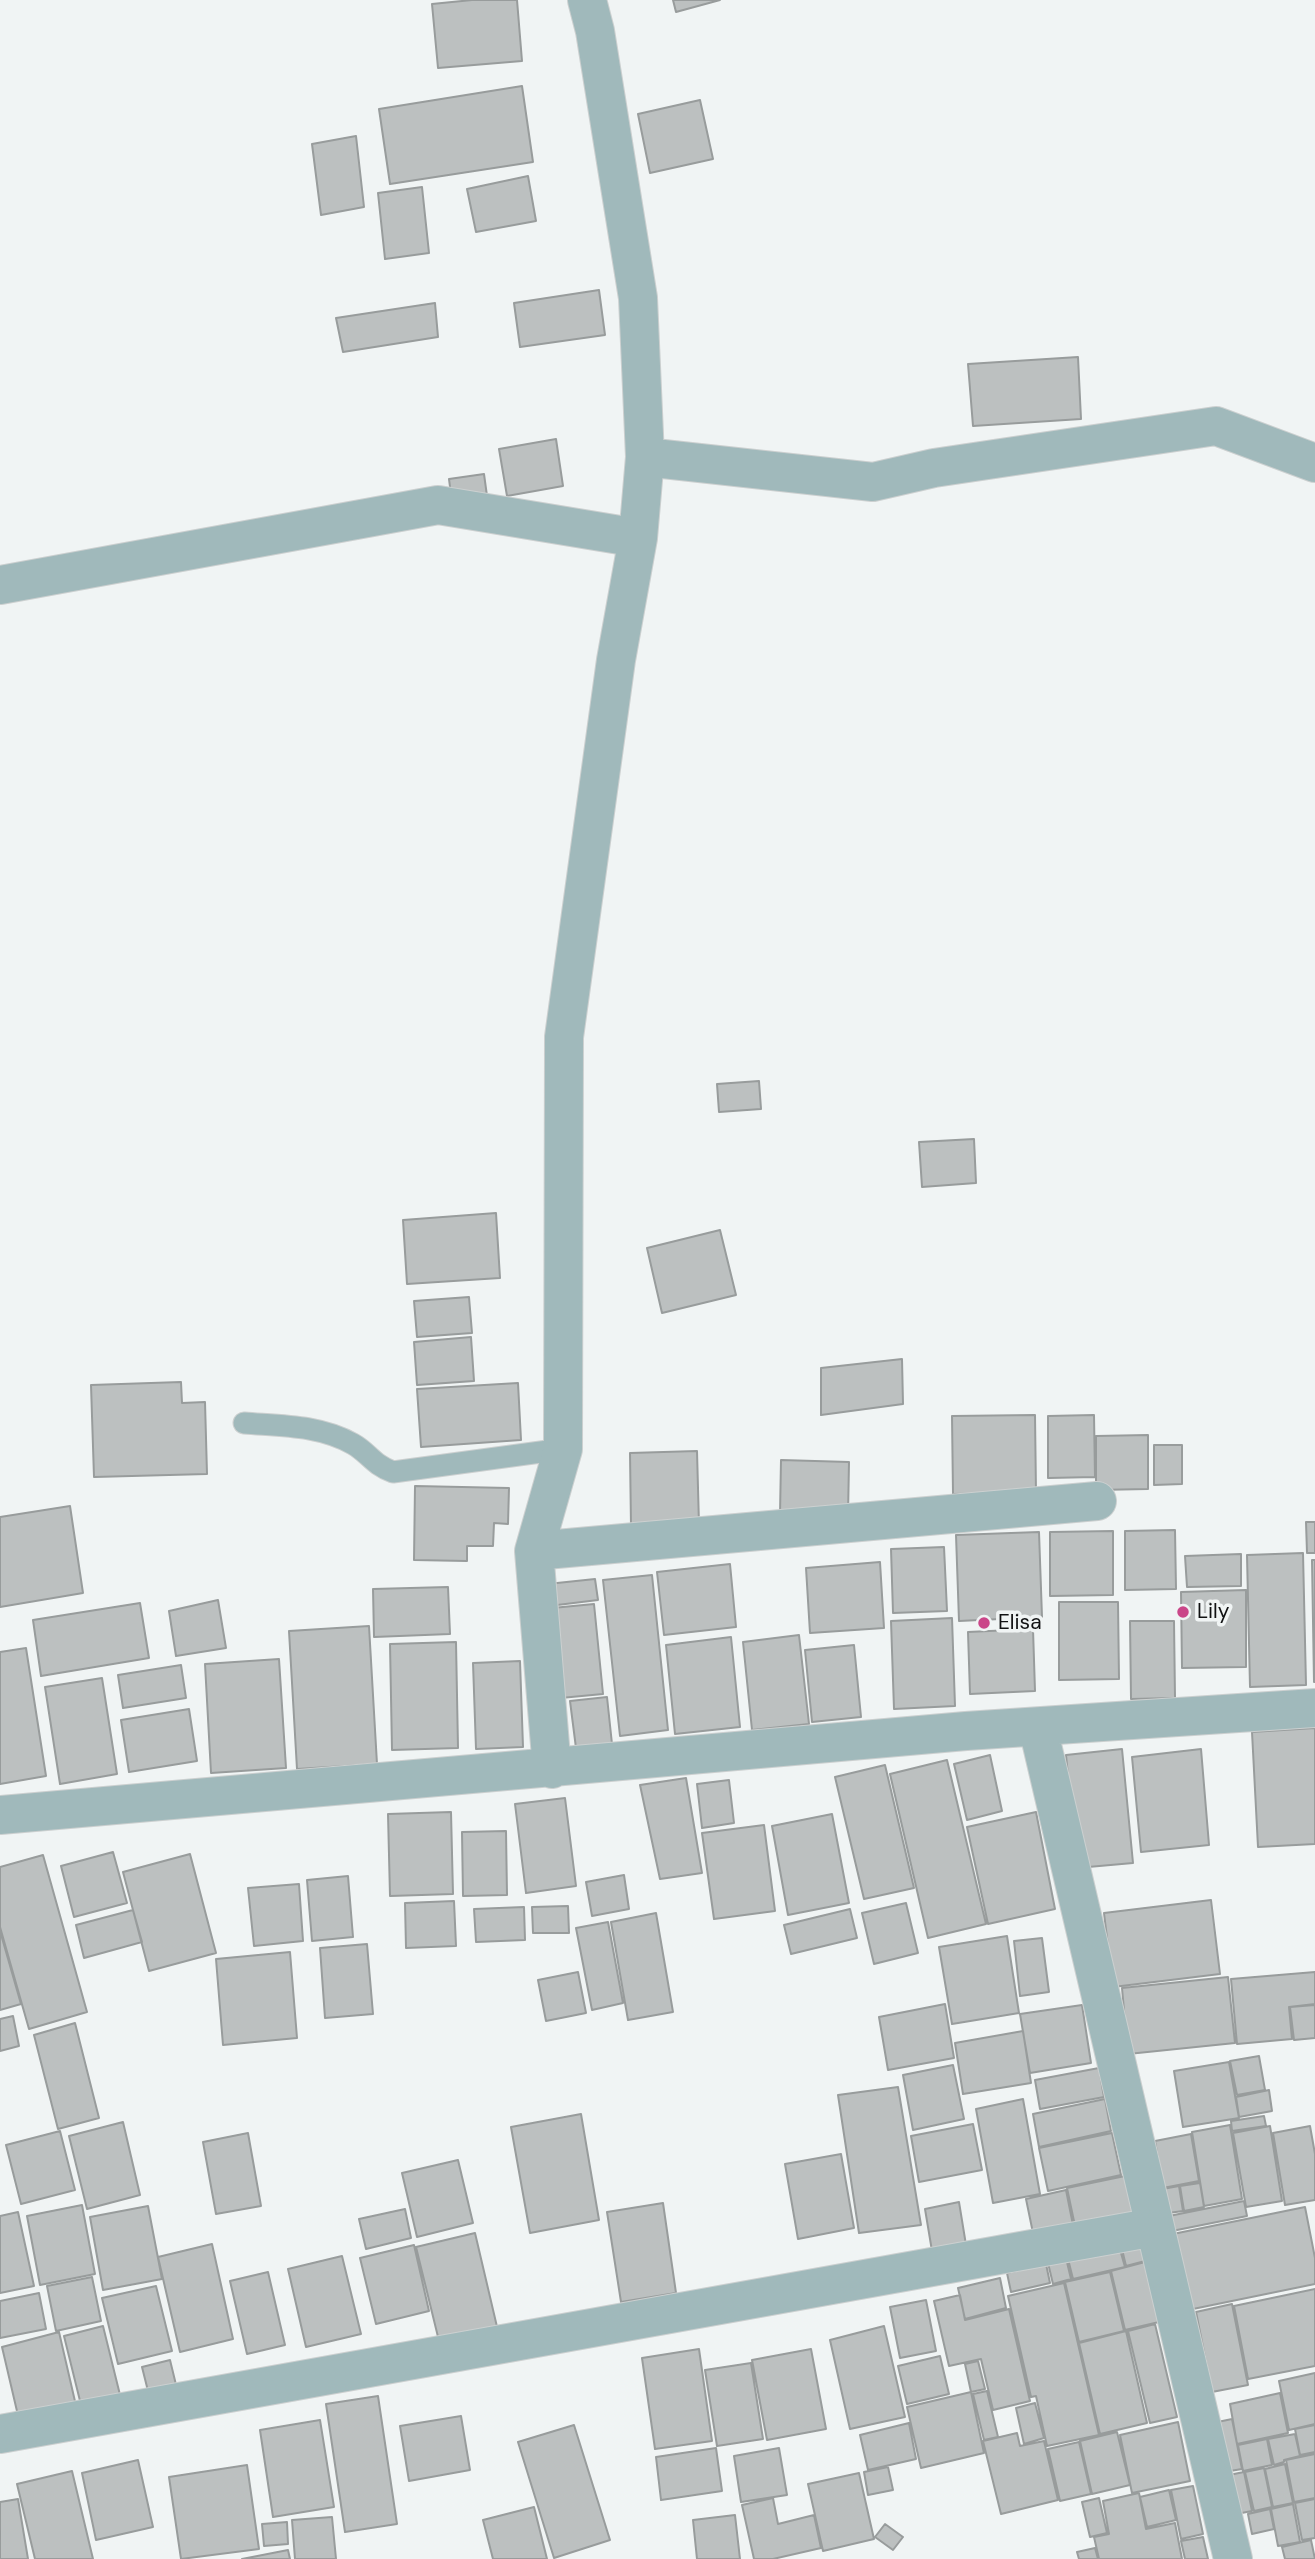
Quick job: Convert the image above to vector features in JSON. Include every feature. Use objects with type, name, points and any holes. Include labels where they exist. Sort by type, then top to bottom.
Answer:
[{"type":"street","points":[[552,1769],[534,1551],[563,1449],[564,1037],[616,660],[638,538],[645,457],[638,298],[595,31],[587,0]]},
{"type":"street","points":[[645,457],[873,482],[934,468],[1216,426],[1315,463]]},
{"type":"street","points":[[0,585],[438,505],[638,538]]},
{"type":"street","points":[[534,1551],[1097,1501]]},
{"type":"street","points":[[0,1815],[966,1731],[1315,1708]]},
{"type":"street","points":[[1038,1728],[1233,2559]]},
{"type":"street","points":[[0,2434],[1155,2227]]},
{"type":"lane","points":[[244,1423],[315,1428],[354,1444],[379,1467],[393,1472],[563,1449]]},
{"type":"building","points":[[472,0],[517,0],[522,61],[438,68],[432,4]]},
{"type":"building","points":[[673,0],[720,0],[676,12]]},
{"type":"building","points":[[522,86],[533,162],[390,184],[379,109]]},
{"type":"building","points":[[700,100],[713,159],[650,173],[638,114]]},
{"type":"building","points":[[356,136],[364,207],[321,215],[312,144]]},
{"type":"building","points":[[528,176],[536,221],[476,232],[467,189]]},
{"type":"building","points":[[422,187],[429,253],[385,259],[378,193]]},
{"type":"building","points":[[599,290],[605,335],[520,347],[514,303]]},
{"type":"building","points":[[435,303],[438,337],[343,352],[336,318]]},
{"type":"building","points":[[1078,357],[1081,419],[973,426],[968,364]]},
{"type":"building","points":[[556,439],[563,486],[507,496],[499,449]]},
{"type":"building","points":[[484,474],[487,496],[452,502],[449,479]]},
{"type":"building","points":[[759,1081],[761,1109],[719,1112],[717,1084]]},
{"type":"building","points":[[974,1139],[976,1183],[922,1187],[919,1142]]},
{"type":"building","points":[[496,1213],[500,1278],[407,1284],[403,1220]]},
{"type":"building","points":[[720,1230],[736,1295],[662,1313],[647,1248]]},
{"type":"building","points":[[469,1297],[472,1333],[417,1337],[414,1301]]},
{"type":"building","points":[[471,1337],[474,1381],[417,1385],[414,1342]]},
{"type":"building","points":[[902,1359],[903,1404],[821,1415],[821,1368]]},
{"type":"building","points":[[181,1382],[182,1403],[205,1402],[207,1474],[94,1477],[91,1385]]},
{"type":"building","points":[[518,1383],[521,1440],[421,1447],[417,1389]]},
{"type":"building","points":[[1035,1415],[1036,1493],[953,1494],[952,1416]]},
{"type":"building","points":[[1094,1415],[1095,1477],[1048,1478],[1048,1416]]},
{"type":"building","points":[[1148,1435],[1148,1489],[1096,1490],[1096,1436]]},
{"type":"building","points":[[1154,1445],[1182,1445],[1182,1484],[1154,1485]]},
{"type":"building","points":[[697,1451],[699,1525],[631,1527],[630,1453]]},
{"type":"building","points":[[781,1460],[849,1462],[848,1516],[780,1514]]},
{"type":"building","points":[[415,1486],[509,1488],[508,1524],[494,1523],[493,1546],[467,1546],[467,1561],[414,1560]]},
{"type":"building","points":[[70,1506],[83,1593],[0,1607],[0,1517]]},
{"type":"building","points":[[1306,1522],[1315,1522],[1315,1553],[1307,1553]]},
{"type":"building","points":[[1175,1530],[1176,1589],[1125,1590],[1125,1531]]},
{"type":"building","points":[[1113,1531],[1113,1595],[1050,1596],[1050,1532]]},
{"type":"building","points":[[1039,1532],[1042,1617],[959,1621],[956,1535]]},
{"type":"building","points":[[944,1547],[947,1611],[893,1613],[891,1549]]},
{"type":"building","points":[[1303,1553],[1306,1685],[1250,1687],[1247,1555]]},
{"type":"building","points":[[1241,1554],[1241,1586],[1187,1587],[1185,1556]]},
{"type":"building","points":[[1312,1560],[1315,1560],[1315,1682],[1314,1682]]},
{"type":"building","points":[[880,1562],[884,1628],[810,1633],[806,1568]]},
{"type":"building","points":[[730,1564],[736,1627],[664,1635],[657,1572]]},
{"type":"building","points":[[652,1575],[668,1730],[620,1736],[603,1580]]},
{"type":"building","points":[[595,1579],[598,1600],[541,1607],[538,1585]]},
{"type":"building","points":[[448,1587],[450,1634],[374,1637],[373,1589]]},
{"type":"building","points":[[1246,1590],[1246,1667],[1182,1668],[1181,1592]]},
{"type":"building","points":[[218,1600],[226,1648],[176,1656],[169,1611]]},
{"type":"building","points":[[1059,1602],[1118,1602],[1119,1679],[1059,1680]]},
{"type":"building","points":[[140,1603],[149,1658],[41,1676],[33,1620]]},
{"type":"building","points":[[594,1604],[603,1694],[550,1699],[542,1609]]},
{"type":"building","points":[[952,1618],[955,1706],[894,1709],[891,1621]]},
{"type":"building","points":[[1130,1621],[1174,1621],[1175,1698],[1131,1699]]},
{"type":"building","points":[[369,1626],[377,1764],[297,1769],[289,1631]]},
{"type":"building","points":[[1033,1629],[1035,1691],[970,1694],[968,1632]]},
{"type":"building","points":[[799,1635],[809,1724],[752,1730],[743,1642]]},
{"type":"building","points":[[731,1637],[740,1727],[675,1734],[666,1645]]},
{"type":"building","points":[[456,1642],[458,1748],[392,1750],[390,1644]]},
{"type":"building","points":[[854,1645],[861,1717],[812,1722],[805,1650]]},
{"type":"building","points":[[26,1648],[46,1776],[0,1784],[0,1652]]},
{"type":"building","points":[[279,1659],[286,1768],[211,1773],[205,1664]]},
{"type":"building","points":[[520,1661],[523,1747],[476,1749],[473,1663]]},
{"type":"building","points":[[181,1665],[186,1698],[123,1708],[118,1675]]},
{"type":"building","points":[[102,1678],[117,1774],[60,1784],[45,1687]]},
{"type":"building","points":[[607,1697],[612,1744],[576,1748],[570,1701]]},
{"type":"building","points":[[189,1709],[197,1761],[129,1772],[121,1720]]},
{"type":"building","points":[[1315,1728],[1315,1844],[1258,1847],[1252,1732]]},
{"type":"building","points":[[1122,1749],[1133,1863],[1077,1868],[1066,1755]]},
{"type":"building","points":[[1201,1749],[1209,1845],[1141,1852],[1132,1757]]},
{"type":"building","points":[[990,1755],[1002,1811],[967,1820],[954,1764]]},
{"type":"building","points":[[947,1760],[986,1924],[928,1938],[890,1774]]},
{"type":"building","points":[[885,1765],[914,1888],[864,1899],[835,1777]]},
{"type":"building","points":[[686,1778],[702,1873],[660,1879],[640,1785]]},
{"type":"building","points":[[729,1780],[734,1823],[702,1828],[697,1784]]},
{"type":"building","points":[[565,1798],[576,1886],[526,1893],[515,1804]]},
{"type":"building","points":[[451,1812],[453,1894],[390,1896],[388,1814]]},
{"type":"building","points":[[1036,1812],[1055,1909],[988,1924],[967,1827]]},
{"type":"building","points":[[832,1814],[849,1903],[788,1915],[772,1826]]},
{"type":"building","points":[[764,1825],[775,1911],[714,1919],[702,1833]]},
{"type":"building","points":[[506,1831],[507,1895],[463,1896],[462,1832]]},
{"type":"building","points":[[113,1852],[127,1903],[74,1917],[61,1866]]},
{"type":"building","points":[[190,1854],[216,1953],[149,1971],[123,1872]]},
{"type":"building","points":[[43,1855],[87,2012],[29,2029],[0,1927],[0,1867]]},
{"type":"building","points":[[624,1875],[629,1909],[592,1916],[586,1882]]},
{"type":"building","points":[[348,1876],[353,1937],[312,1941],[307,1880]]},
{"type":"building","points":[[299,1884],[303,1941],[254,1946],[248,1888]]},
{"type":"building","points":[[1211,1900],[1220,1974],[1113,1987],[1104,1913]]},
{"type":"building","points":[[454,1901],[456,1946],[406,1948],[405,1903]]},
{"type":"building","points":[[906,1903],[918,1953],[874,1964],[862,1913]]},
{"type":"building","points":[[568,1906],[569,1933],[533,1933],[532,1907]]},
{"type":"building","points":[[524,1907],[525,1940],[476,1942],[474,1909]]},
{"type":"building","points":[[850,1909],[857,1938],[791,1954],[784,1925]]},
{"type":"building","points":[[133,1910],[142,1942],[84,1958],[76,1925]]},
{"type":"building","points":[[656,1913],[673,2012],[628,2020],[611,1922]]},
{"type":"building","points":[[608,1922],[623,2003],[592,2010],[576,1928]]},
{"type":"building","points":[[0,1931],[21,2004],[0,2010]]},
{"type":"building","points":[[1007,1936],[1019,2013],[952,2024],[939,1947]]},
{"type":"building","points":[[1042,1938],[1049,1992],[1020,1996],[1014,1941]]},
{"type":"building","points":[[367,1944],[373,2014],[325,2018],[320,1948]]},
{"type":"building","points":[[290,1952],[297,2038],[223,2045],[216,1959]]},
{"type":"building","points":[[578,1972],[586,2013],[546,2021],[538,1980]]},
{"type":"building","points":[[1315,1972],[1315,2004],[1289,2007],[1292,2039],[1237,2044],[1231,1979]]},
{"type":"building","points":[[1228,1977],[1235,2043],[1128,2054],[1122,1988]]},
{"type":"building","points":[[945,2004],[954,2058],[888,2070],[879,2017]]},
{"type":"building","points":[[1082,2005],[1091,2063],[1030,2073],[1020,2014]]},
{"type":"building","points":[[1315,2005],[1315,2038],[1294,2040],[1290,2007]]},
{"type":"building","points":[[13,2016],[19,2046],[0,2051],[0,2019]]},
{"type":"building","points":[[75,2023],[99,2118],[58,2129],[34,2035]]},
{"type":"building","points":[[1023,2031],[1031,2083],[963,2094],[955,2043]]},
{"type":"building","points":[[1259,2056],[1265,2090],[1237,2095],[1230,2061]]},
{"type":"building","points":[[1229,2062],[1239,2118],[1183,2127],[1174,2071]]},
{"type":"building","points":[[953,2065],[964,2119],[913,2130],[903,2075]]},
{"type":"building","points":[[1099,2068],[1104,2097],[1040,2109],[1035,2080]]},
{"type":"building","points":[[898,2087],[921,2225],[859,2233],[838,2095]]},
{"type":"building","points":[[1269,2090],[1272,2111],[1239,2117],[1236,2097]]},
{"type":"building","points":[[1023,2099],[1040,2194],[993,2203],[976,2109]]},
{"type":"building","points":[[1105,2099],[1111,2131],[1039,2147],[1033,2114]]},
{"type":"building","points":[[581,2114],[599,2220],[530,2233],[511,2127]]},
{"type":"building","points":[[1264,2116],[1266,2126],[1232,2131],[1231,2121]]},
{"type":"building","points":[[123,2122],[140,2195],[87,2209],[69,2136]]},
{"type":"building","points":[[973,2124],[982,2170],[919,2182],[911,2136]]},
{"type":"building","points":[[1230,2125],[1242,2199],[1204,2206],[1192,2132]]},
{"type":"building","points":[[1270,2126],[1282,2201],[1246,2207],[1233,2133]]},
{"type":"building","points":[[1310,2126],[1315,2154],[1315,2200],[1285,2205],[1273,2133]]},
{"type":"building","points":[[60,2131],[75,2190],[21,2204],[6,2145]]},
{"type":"building","points":[[248,2133],[261,2206],[216,2214],[203,2142]]},
{"type":"building","points":[[1112,2133],[1121,2175],[1048,2191],[1039,2148]]},
{"type":"building","points":[[1191,2134],[1199,2181],[1163,2188],[1155,2141]]},
{"type":"building","points":[[841,2154],[854,2228],[798,2239],[785,2164]]},
{"type":"building","points":[[458,2160],[473,2223],[417,2237],[402,2173]]},
{"type":"building","points":[[1125,2176],[1133,2214],[1075,2226],[1067,2188]]},
{"type":"building","points":[[1200,2183],[1204,2207],[1184,2211],[1180,2186]]},
{"type":"building","points":[[1179,2186],[1183,2211],[1161,2214],[1157,2190]]},
{"type":"building","points":[[1066,2190],[1073,2225],[1033,2233],[1026,2199]]},
{"type":"building","points":[[1244,2201],[1247,2216],[1167,2232],[1164,2217]]},
{"type":"building","points":[[959,2202],[966,2245],[932,2251],[925,2209]]},
{"type":"building","points":[[663,2203],[676,2293],[621,2302],[607,2212]]},
{"type":"building","points":[[82,2205],[95,2274],[40,2285],[27,2216]]},
{"type":"building","points":[[148,2206],[162,2279],[103,2290],[90,2217]]},
{"type":"building","points":[[1305,2207],[1315,2258],[1315,2284],[1188,2310],[1173,2234]]},
{"type":"building","points":[[405,2209],[411,2238],[366,2249],[359,2219]]},
{"type":"building","points":[[18,2212],[34,2286],[0,2293],[0,2216]]},
{"type":"building","points":[[475,2233],[498,2331],[440,2345],[416,2247]]},
{"type":"building","points":[[1143,2240],[1149,2260],[1126,2266],[1121,2245]]},
{"type":"building","points":[[212,2244],[233,2339],[180,2352],[158,2257]]},
{"type":"building","points":[[414,2245],[429,2311],[376,2324],[360,2258]]},
{"type":"building","points":[[1119,2246],[1125,2267],[1073,2279],[1068,2259]]},
{"type":"building","points":[[342,2256],[361,2334],[306,2347],[288,2269]]},
{"type":"building","points":[[1066,2258],[1071,2279],[1053,2284],[1048,2263]]},
{"type":"building","points":[[1145,2262],[1159,2322],[1125,2330],[1111,2271]]},
{"type":"building","points":[[1046,2264],[1050,2283],[1011,2292],[1007,2273]]},
{"type":"building","points":[[268,2272],[285,2345],[247,2354],[230,2281]]},
{"type":"building","points":[[1110,2272],[1124,2331],[1079,2342],[1065,2282]]},
{"type":"building","points":[[92,2277],[101,2321],[56,2331],[47,2286]]},
{"type":"building","points":[[1000,2278],[1006,2308],[965,2319],[958,2288]]},
{"type":"building","points":[[1064,2283],[1099,2435],[1047,2446],[1036,2396],[1031,2397],[1008,2296]]},
{"type":"building","points":[[156,2286],[172,2351],[118,2364],[102,2298]]},
{"type":"building","points":[[1315,2289],[1315,2366],[1248,2379],[1234,2306]]},
{"type":"building","points":[[39,2293],[46,2329],[0,2338],[0,2301]]},
{"type":"building","points":[[960,2295],[965,2320],[1009,2309],[1030,2401],[993,2410],[981,2359],[949,2366],[934,2301]]},
{"type":"building","points":[[926,2300],[936,2351],[900,2358],[890,2307]]},
{"type":"building","points":[[1232,2304],[1248,2385],[1212,2392],[1196,2312]]},
{"type":"building","points":[[1155,2324],[1177,2417],[1150,2423],[1128,2331]]},
{"type":"building","points":[[103,2326],[122,2403],[83,2413],[64,2336]]},
{"type":"building","points":[[884,2326],[905,2417],[850,2429],[830,2340]]},
{"type":"building","points":[[1126,2331],[1147,2423],[1100,2434],[1079,2343]]},
{"type":"building","points":[[59,2332],[77,2410],[20,2424],[2,2347]]},
{"type":"building","points":[[699,2349],[712,2441],[655,2449],[642,2358]]},
{"type":"building","points":[[811,2349],[826,2429],[767,2440],[752,2360]]},
{"type":"building","points":[[940,2356],[949,2394],[907,2404],[898,2366]]},
{"type":"building","points":[[170,2360],[178,2393],[150,2399],[142,2367]]},
{"type":"building","points":[[978,2361],[985,2389],[971,2392],[965,2364]]},
{"type":"building","points":[[751,2363],[763,2439],[717,2446],[705,2370]]},
{"type":"building","points":[[1315,2373],[1315,2424],[1289,2430],[1279,2381]]},
{"type":"building","points":[[987,2391],[998,2437],[984,2440],[973,2394]]},
{"type":"building","points":[[971,2392],[984,2453],[921,2468],[907,2407]]},
{"type":"building","points":[[1280,2393],[1288,2433],[1237,2444],[1230,2404]]},
{"type":"building","points":[[378,2396],[397,2524],[345,2532],[326,2404]]},
{"type":"building","points":[[1035,2403],[1044,2438],[1024,2444],[1016,2408]]},
{"type":"building","points":[[461,2416],[470,2470],[409,2481],[400,2426]]},
{"type":"building","points":[[1232,2419],[1242,2469],[1218,2473],[1208,2424]]},
{"type":"building","points":[[320,2420],[334,2507],[273,2517],[260,2430]]},
{"type":"building","points":[[1178,2422],[1190,2481],[1132,2493],[1120,2435]]},
{"type":"building","points":[[909,2423],[916,2459],[868,2470],[860,2435]]},
{"type":"building","points":[[574,2425],[610,2540],[554,2558],[518,2442]]},
{"type":"building","points":[[1315,2425],[1315,2452],[1300,2455],[1295,2429]]},
{"type":"building","points":[[1117,2432],[1130,2485],[1092,2494],[1080,2441]]},
{"type":"building","points":[[1017,2433],[1020,2446],[1044,2441],[1058,2500],[1001,2514],[983,2441]]},
{"type":"building","points":[[1295,2434],[1300,2456],[1274,2465],[1268,2439]]},
{"type":"building","points":[[1267,2439],[1272,2465],[1243,2471],[1238,2445]]},
{"type":"building","points":[[1079,2442],[1091,2494],[1060,2501],[1048,2449]]},
{"type":"building","points":[[716,2448],[722,2491],[661,2500],[656,2457]]},
{"type":"building","points":[[779,2448],[787,2495],[741,2502],[734,2456]]},
{"type":"building","points":[[1315,2454],[1315,2498],[1294,2502],[1286,2460]]},
{"type":"building","points":[[138,2460],[153,2527],[96,2540],[82,2473]]},
{"type":"building","points":[[1285,2464],[1293,2503],[1273,2507],[1265,2469]]},
{"type":"building","points":[[247,2465],[259,2549],[181,2559],[169,2477]]},
{"type":"building","points":[[888,2467],[893,2490],[868,2495],[864,2472]]},
{"type":"building","points":[[1264,2468],[1272,2507],[1254,2511],[1245,2472]]},
{"type":"building","points":[[72,2471],[93,2559],[35,2559],[17,2484]]},
{"type":"building","points":[[1244,2472],[1252,2511],[1231,2515],[1224,2476]]},
{"type":"building","points":[[859,2473],[874,2539],[823,2551],[808,2484]]},
{"type":"building","points":[[1193,2486],[1203,2534],[1181,2539],[1171,2490]]},
{"type":"building","points":[[1169,2490],[1176,2520],[1147,2527],[1140,2497]]},
{"type":"building","points":[[1139,2493],[1146,2529],[1175,2523],[1182,2559],[1099,2559],[1094,2537],[1109,2534],[1103,2501]]},
{"type":"building","points":[[773,2498],[778,2524],[814,2515],[821,2548],[773,2559],[754,2559],[742,2505]]},
{"type":"building","points":[[1099,2498],[1107,2533],[1090,2537],[1082,2502]]},
{"type":"building","points":[[18,2499],[28,2559],[0,2559],[0,2502]]},
{"type":"building","points":[[1315,2499],[1315,2538],[1302,2540],[1295,2503]]},
{"type":"building","points":[[1293,2504],[1300,2542],[1278,2546],[1271,2509]]},
{"type":"building","points":[[534,2507],[547,2559],[493,2559],[483,2520]]},
{"type":"building","points":[[1270,2509],[1274,2529],[1252,2534],[1248,2514]]},
{"type":"building","points":[[735,2515],[740,2559],[697,2559],[693,2520]]},
{"type":"building","points":[[332,2517],[336,2559],[295,2559],[292,2520]]},
{"type":"building","points":[[287,2522],[288,2544],[264,2546],[262,2524]]},
{"type":"building","points":[[885,2524],[903,2537],[893,2550],[875,2537]]},
{"type":"building","points":[[1203,2537],[1208,2559],[1185,2559],[1181,2541]]},
{"type":"building","points":[[1311,2540],[1315,2559],[1285,2559],[1282,2547]]},
{"type":"building","points":[[1095,2548],[1098,2559],[1079,2559],[1077,2552]]},
{"type":"building","points":[[288,2550],[290,2559],[242,2559]]},
{"type":"place","name":"Lily","points":[[1183,1612]]},
{"type":"place","name":"Elisa","points":[[984,1623]]}]
